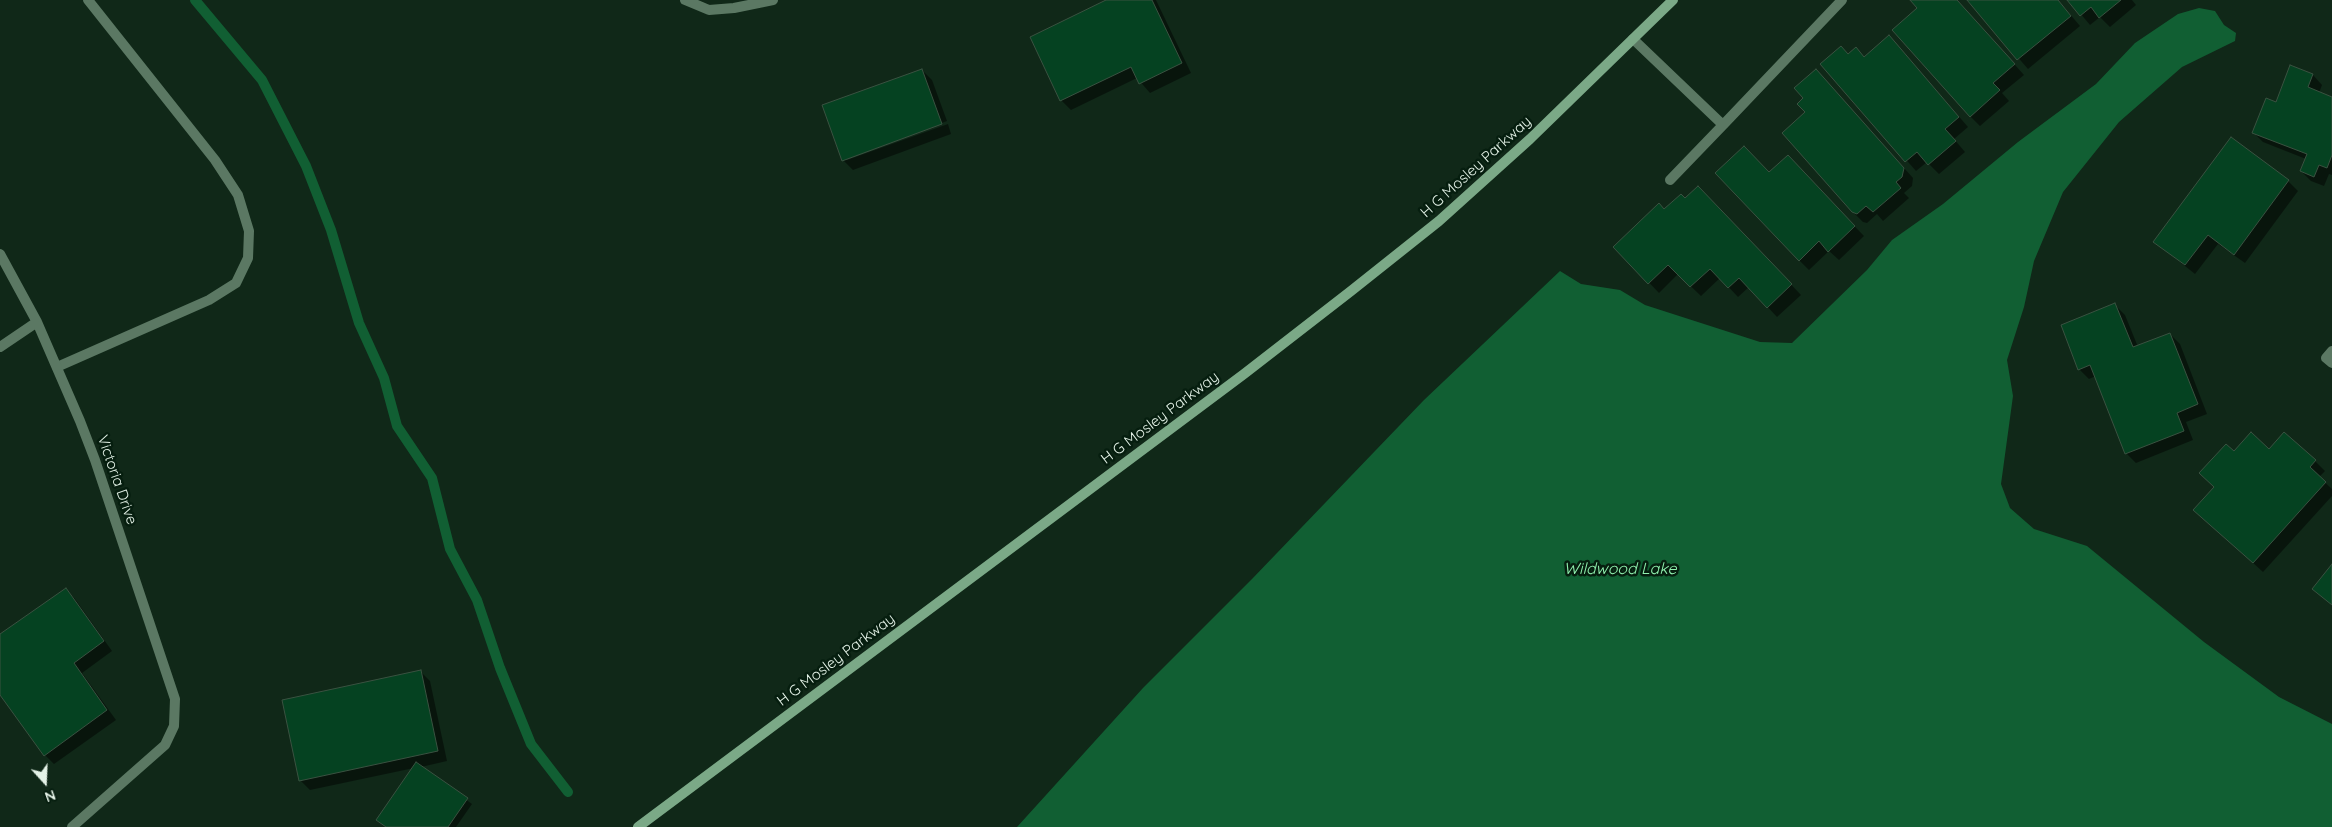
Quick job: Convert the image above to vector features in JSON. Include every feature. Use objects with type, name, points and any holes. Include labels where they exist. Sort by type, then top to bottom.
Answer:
[{"type":"main road","name":"H G Mosley Parkway","points":[[638,827],[1244,374],[1351,291],[1439,220],[1530,139],[1673,0]]},
{"type":"street","points":[[57,367],[209,300],[236,282],[248,258],[249,231],[238,195],[215,160],[88,0]]},
{"type":"street","points":[[685,0],[709,10],[734,8],[773,0]]},
{"type":"street","points":[[1670,180],[1842,0]]},
{"type":"street","points":[[1633,40],[1723,125]]},
{"type":"street","name":"Victoria Drive","points":[[0,254],[37,322],[95,460],[173,690],[174,726],[165,746],[72,827]]},
{"type":"street","points":[[0,348],[37,322]]},
{"type":"water","name":"Wildwood Lake","points":[[2199,8],[2215,11],[2224,25],[2236,33],[2235,41],[2182,67],[2119,122],[2063,192],[2034,261],[2024,307],[2007,360],[2013,396],[2001,484],[2010,508],[2034,529],[2087,546],[2204,642],[2279,697],[2332,724],[2332,827],[1017,827],[1143,688],[1252,579],[1424,400],[1560,271],[1581,284],[1620,290],[1645,305],[1760,342],[1792,343],[1867,270],[1892,240],[1943,204],[2018,142],[2096,84],[2135,43],[2178,14]]},
{"type":"building","points":[[1106,0],[1152,0],[1182,63],[1139,84],[1131,67],[1060,101],[1030,37]]},
{"type":"building","points":[[1910,0],[1957,0],[2015,64],[1993,83],[2000,90],[1970,117],[1892,30],[1917,8]]},
{"type":"building","points":[[1967,0],[2058,0],[2071,16],[2017,60]]},
{"type":"building","points":[[2067,0],[2121,0],[2099,18],[2091,7],[2080,16]]},
{"type":"building","points":[[1889,35],[1959,117],[1945,129],[1956,141],[1928,165],[1917,152],[1905,162],[1820,64],[1841,46],[1848,54],[1856,47],[1864,57]]},
{"type":"building","points":[[2290,65],[2313,74],[2308,87],[2332,97],[2332,155],[2327,168],[2319,165],[2314,177],[2300,171],[2307,154],[2252,133],[2266,98],[2276,102]]},
{"type":"building","points":[[922,69],[942,124],[842,161],[822,105]]},
{"type":"building","points":[[1816,69],[1904,168],[1902,177],[1896,182],[1901,188],[1873,212],[1866,206],[1857,214],[1852,212],[1782,133],[1805,112],[1797,104],[1803,98],[1794,88]]},
{"type":"building","points":[[2231,137],[2289,180],[2234,255],[2208,235],[2185,265],[2153,242]]},
{"type":"building","points":[[1744,146],[1769,172],[1788,155],[1855,226],[1828,252],[1819,241],[1799,261],[1715,173]]},
{"type":"building","points":[[1698,186],[1792,284],[1767,308],[1739,278],[1728,288],[1710,269],[1690,287],[1668,265],[1648,284],[1613,247],[1659,203],[1664,209],[1681,194],[1685,198]]},
{"type":"building","points":[[2115,303],[2133,347],[2170,333],[2198,404],[2177,413],[2184,431],[2125,454],[2090,365],[2078,370],[2061,325]]},
{"type":"building","points":[[2251,432],[2269,449],[2284,432],[2316,460],[2310,467],[2326,482],[2253,563],[2193,510],[2214,487],[2199,473],[2226,444],[2234,451]]},
{"type":"building","points":[[2332,564],[2332,605],[2312,589]]},
{"type":"building","points":[[66,588],[104,641],[74,663],[107,710],[44,756],[0,695],[0,634]]},
{"type":"building","points":[[421,670],[438,751],[299,781],[282,700]]},
{"type":"building","points":[[416,762],[468,798],[448,827],[386,827],[376,820]]},
{"type":"waterway","points":[[195,0],[262,80],[306,166],[331,230],[359,323],[384,378],[397,426],[432,478],[450,549],[477,600],[500,668],[531,744],[568,792]]}]
